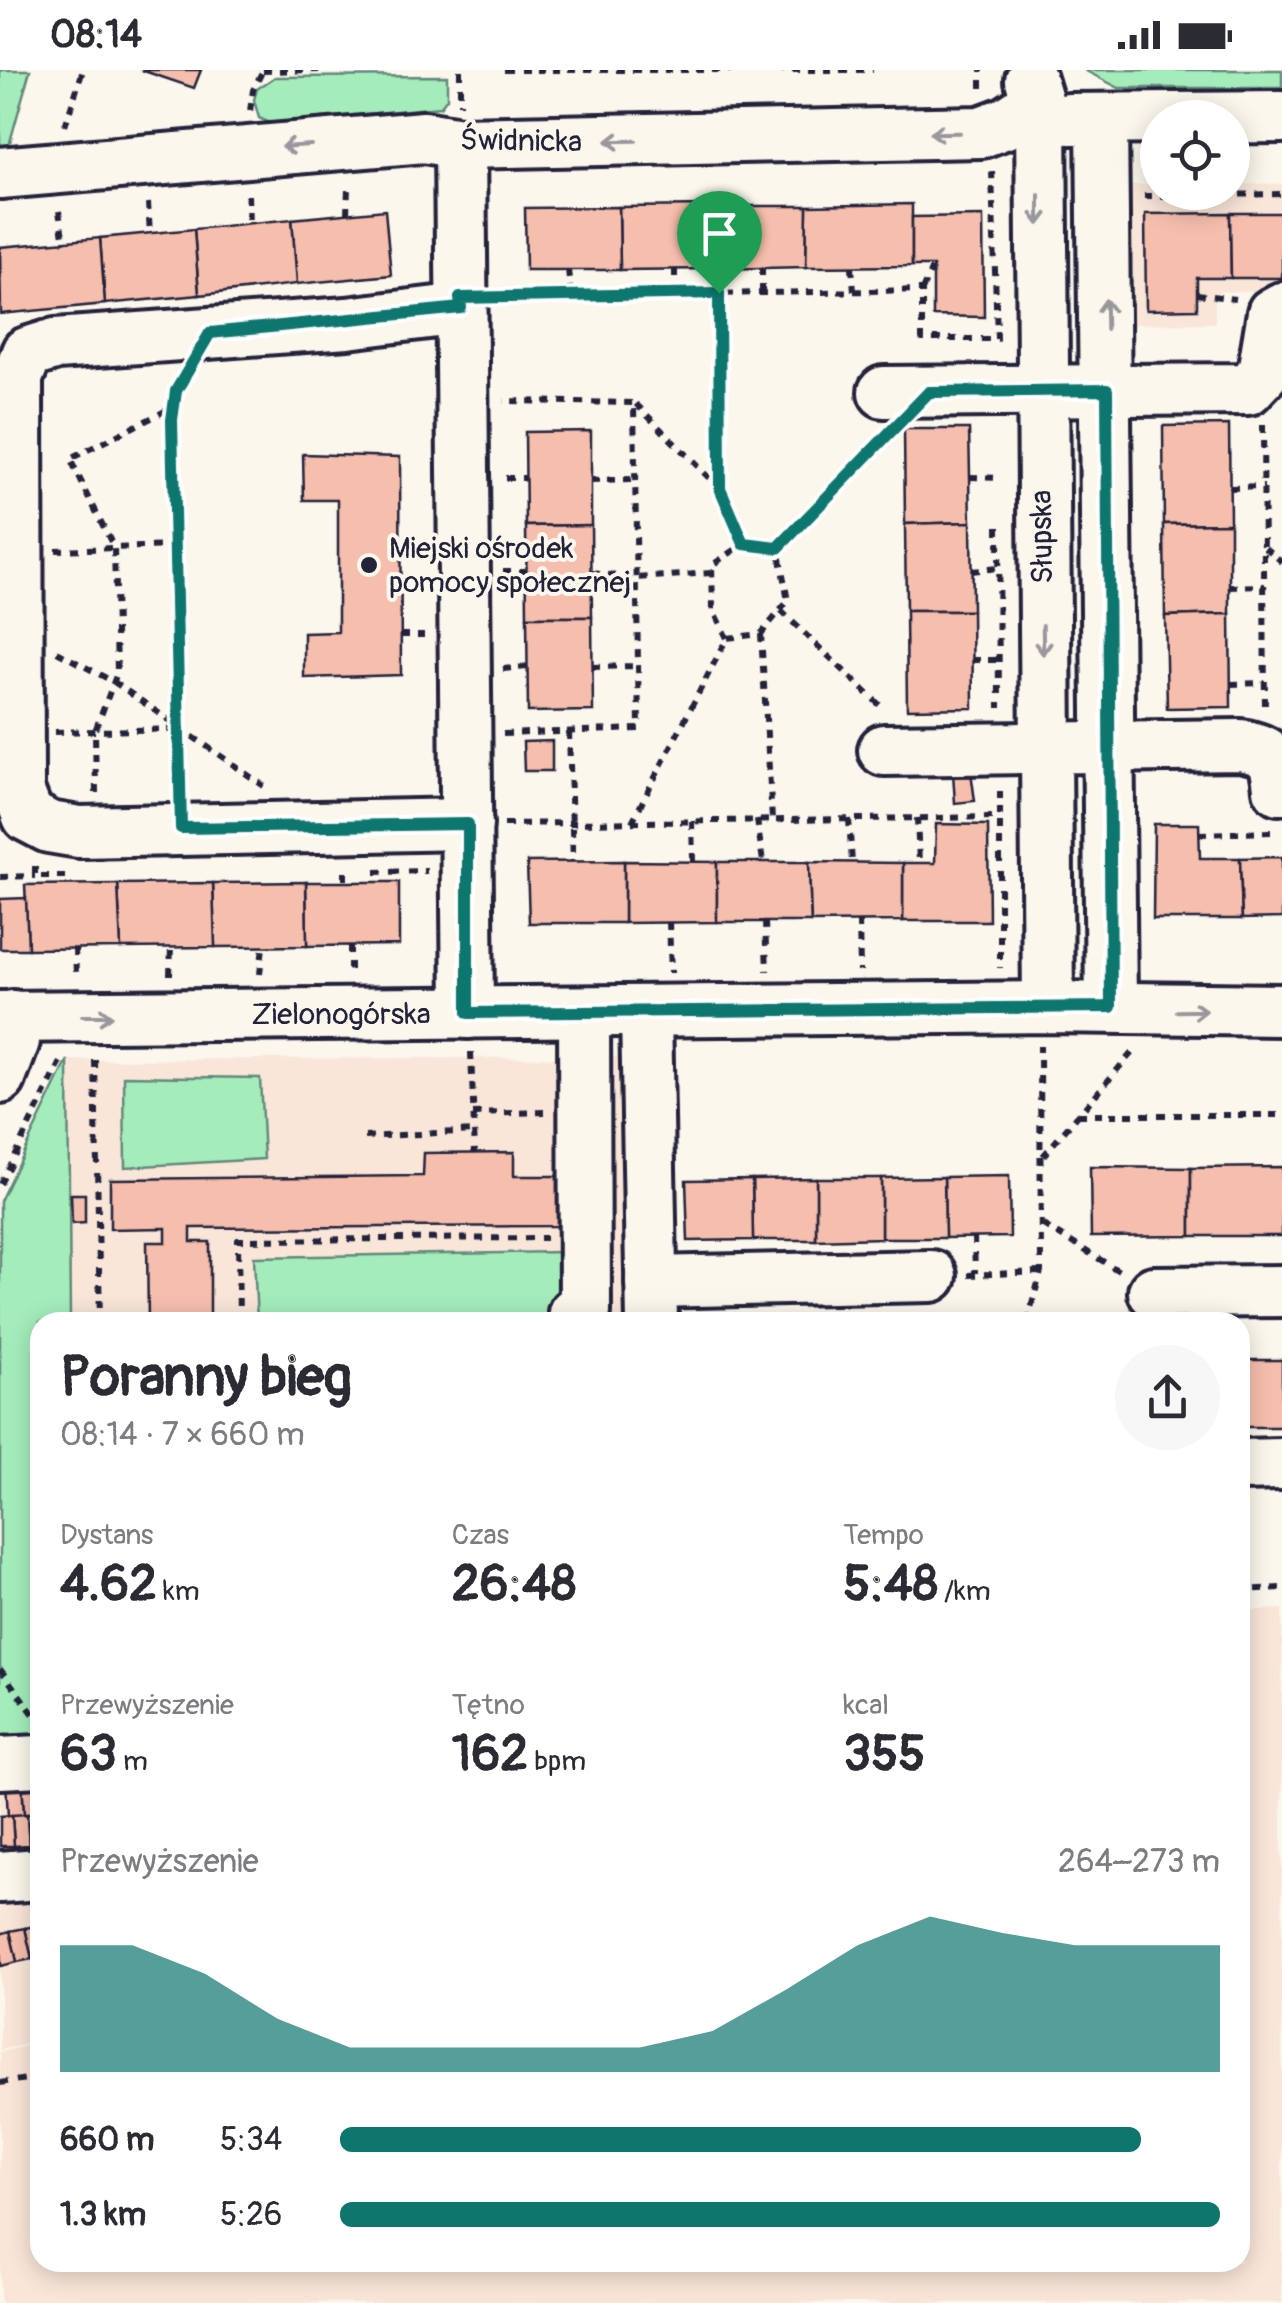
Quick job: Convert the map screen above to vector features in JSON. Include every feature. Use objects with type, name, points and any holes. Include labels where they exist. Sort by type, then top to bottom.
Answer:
[{"type":"street","name":"Świdnicka","points":[[0,173],[56,189],[424,137],[460,143],[981,132],[1008,122],[1036,96]]},
{"type":"street","points":[[1036,96],[1058,120],[1282,117]]},
{"type":"street","name":"Słupska","points":[[1036,96],[1040,390],[1023,747],[1044,1026]]},
{"type":"street","points":[[1102,119],[1108,746],[1128,1022]]},
{"type":"street","points":[[460,143],[469,1027]]},
{"type":"street","points":[[461,303],[210,333],[56,344],[27,353],[17,378],[18,794],[28,816],[49,828],[468,824]]},
{"type":"street","points":[[906,392],[1248,389],[1263,374],[1273,313],[1282,308]]},
{"type":"street","points":[[904,750],[1240,745],[1275,790]]},
{"type":"street","points":[[659,1001],[651,1302],[953,1275]]},
{"type":"street","name":"Zielonogórska","points":[[7,1017],[469,1027],[659,1001],[1044,1026],[1128,1022],[1150,1012],[1282,1010]]},
{"type":"street","points":[[574,1312],[585,1312],[584,1013]]},
{"type":"street","points":[[0,1078],[14,1041],[7,1017]]},
{"type":"street","points":[[1154,1292],[1282,1291]]},
{"type":"street","points":[[1250,1464],[1282,1464]]},
{"type":"street","points":[[0,1763],[30,1762]]},
{"type":"street","points":[[0,1876],[30,1874]]},
{"type":"path","points":[[64,243],[56,189],[83,70]]},
{"type":"path","points":[[265,70],[320,70]]},
{"type":"path","points":[[504,70],[873,70]]},
{"type":"path","points":[[933,266],[922,290],[922,339],[996,340],[992,158],[982,150],[981,132]]},
{"type":"path","points":[[348,188],[348,214]]},
{"type":"path","points":[[248,195],[249,223]]},
{"type":"path","points":[[148,203],[150,234]]},
{"type":"path","points":[[852,267],[854,291]]},
{"type":"path","points":[[762,268],[762,292]]},
{"type":"path","points":[[568,270],[570,297]]},
{"type":"path","points":[[675,270],[675,294]]},
{"type":"path","points":[[461,303],[922,290]]},
{"type":"path","points":[[719,293],[720,488]]},
{"type":"path","points":[[181,828],[174,407],[176,391],[210,333]]},
{"type":"path","points":[[1199,834],[1275,790],[1265,683],[1263,374]]},
{"type":"path","points":[[772,820],[761,634],[788,602],[778,548],[906,392]]},
{"type":"path","points":[[463,400],[634,403],[720,488],[744,544]]},
{"type":"path","points":[[468,735],[639,730],[634,403]]},
{"type":"path","points":[[96,830],[95,732],[114,682],[114,548],[70,460],[174,407]]},
{"type":"path","points":[[998,460],[998,496]]},
{"type":"path","points":[[970,478],[999,478]]},
{"type":"path","points":[[591,481],[636,480]]},
{"type":"path","points":[[1230,488],[1264,487]]},
{"type":"path","points":[[998,514],[998,660],[1023,747]]},
{"type":"path","points":[[728,638],[712,610],[712,564],[744,544],[778,548]]},
{"type":"path","points":[[19,551],[174,546]]},
{"type":"path","points":[[1264,546],[1282,562]]},
{"type":"path","points":[[971,570],[998,568]]},
{"type":"path","points":[[592,573],[637,578],[712,573]]},
{"type":"path","points":[[1230,588],[1264,586]]},
{"type":"path","points":[[780,611],[904,750]]},
{"type":"path","points":[[18,631],[114,682],[324,826]]},
{"type":"path","points":[[728,638],[761,634]]},
{"type":"path","points":[[632,822],[728,638]]},
{"type":"path","points":[[972,660],[998,660]]},
{"type":"path","points":[[592,666],[638,666]]},
{"type":"path","points":[[1231,684],[1265,683]]},
{"type":"path","points":[[95,732],[179,728]]},
{"type":"path","points":[[569,732],[572,862]]},
{"type":"path","points":[[468,824],[1000,817],[1000,981]]},
{"type":"path","points":[[849,818],[852,863]]},
{"type":"path","points":[[917,818],[919,863]]},
{"type":"path","points":[[757,820],[763,862]]},
{"type":"path","points":[[692,821],[693,862]]},
{"type":"path","points":[[345,872],[345,882]]},
{"type":"path","points":[[0,877],[34,876]]},
{"type":"path","points":[[859,921],[860,987]]},
{"type":"path","points":[[659,1001],[669,922]]},
{"type":"path","points":[[766,922],[767,987]]},
{"type":"path","points":[[75,948],[76,991]]},
{"type":"path","points":[[1041,1158],[1078,1115],[1128,1022]]},
{"type":"path","points":[[1030,1312],[1041,1272],[1044,1026]]},
{"type":"path","points":[[469,1027],[474,1152]]},
{"type":"path","points":[[95,1060],[100,1312]]},
{"type":"path","points":[[473,1114],[551,1112]]},
{"type":"path","points":[[1078,1115],[1282,1115]]},
{"type":"path","points":[[365,1137],[474,1131]]},
{"type":"path","points":[[1043,1225],[1154,1292]]},
{"type":"path","points":[[953,1275],[974,1237]]},
{"type":"path","points":[[239,1312],[238,1240],[553,1238]]},
{"type":"path","points":[[953,1275],[1041,1272]]},
{"type":"path","points":[[1250,1590],[1282,1588]]},
{"type":"path","points":[[0,1669],[30,1709]]},
{"type":"path","points":[[0,2083],[30,2078]]},
{"type":"shaded area","points":[[1250,184],[1282,184],[1282,291],[1215,292],[1215,323],[1126,324],[1125,185],[1140,185],[1140,210],[1250,210]]},
{"type":"shaded area","points":[[623,1057],[624,1312],[70,1312],[68,1060]]},
{"type":"shaded area","points":[[1282,1609],[1282,2303],[0,2303],[0,2052],[30,2045],[30,2272],[1250,2272],[1250,1611]]},
{"type":"shaded area","points":[[30,1770],[30,2043],[0,2050],[0,1771]]},
{"type":"green space","points":[[0,70],[30,70],[8,149],[0,150]]},
{"type":"green space","points":[[1084,70],[1282,70],[1282,88],[1119,88]]},
{"type":"green space","points":[[447,76],[447,98],[440,107],[270,123],[259,118],[254,100],[257,89],[275,77]]},
{"type":"green space","points":[[68,1060],[70,1312],[30,1312],[30,1743],[0,1745],[0,1201]]},
{"type":"green space","points":[[124,1076],[260,1078],[264,1159],[125,1167]]},
{"type":"green space","points":[[561,1252],[563,1312],[257,1312],[254,1257]]},
{"type":"building","points":[[141,70],[201,70],[194,88]]},
{"type":"building","points":[[912,204],[912,266],[806,267],[807,206]]},
{"type":"building","points":[[712,206],[807,206],[806,267],[714,269]]},
{"type":"building","points":[[712,206],[714,269],[620,270],[619,207]]},
{"type":"building","points":[[619,207],[620,270],[526,270],[525,208]]},
{"type":"building","points":[[385,210],[391,275],[297,284],[292,219]]},
{"type":"building","points":[[1230,213],[1231,278],[1197,278],[1197,309],[1146,310],[1145,214]]},
{"type":"building","points":[[1230,213],[1282,213],[1282,278],[1231,278]]},
{"type":"building","points":[[983,216],[984,317],[933,316],[933,266],[912,266],[912,217]]},
{"type":"building","points":[[292,219],[297,284],[199,295],[194,229]]},
{"type":"building","points":[[194,229],[199,295],[105,304],[100,238]]},
{"type":"building","points":[[100,238],[105,304],[1,314],[0,247]]},
{"type":"building","points":[[1229,425],[1230,523],[1164,524],[1163,426]]},
{"type":"building","points":[[904,429],[969,429],[971,522],[905,524]]},
{"type":"building","points":[[591,431],[591,525],[526,526],[525,432]]},
{"type":"building","name":"Miejski ośrodek pomocy społecznej","points":[[303,454],[400,457],[401,675],[304,678],[304,633],[338,632],[338,500],[304,500]]},
{"type":"building","points":[[971,522],[972,611],[906,611],[905,524]]},
{"type":"building","points":[[1230,523],[1230,614],[1165,616],[1164,524]]},
{"type":"building","points":[[591,525],[592,617],[527,617],[526,526]]},
{"type":"building","points":[[906,611],[972,611],[973,708],[907,709]]},
{"type":"building","points":[[1230,614],[1231,707],[1167,708],[1165,616]]},
{"type":"building","points":[[527,617],[592,617],[593,711],[528,712]]},
{"type":"building","points":[[552,741],[552,771],[524,771],[523,742]]},
{"type":"building","points":[[971,772],[975,801],[955,803],[953,773]]},
{"type":"building","points":[[936,824],[988,825],[989,921],[903,921],[903,863],[935,863]]},
{"type":"building","points":[[1154,824],[1199,824],[1200,858],[1240,858],[1242,919],[1153,919]]},
{"type":"building","points":[[1282,857],[1282,918],[1242,919],[1240,858]]},
{"type":"building","points":[[624,861],[717,862],[717,922],[624,923]]},
{"type":"building","points":[[624,861],[624,923],[529,923],[527,862]]},
{"type":"building","points":[[717,862],[809,862],[811,922],[717,922]]},
{"type":"building","points":[[809,862],[903,863],[903,921],[811,922]]},
{"type":"building","points":[[306,882],[399,882],[399,945],[307,946]]},
{"type":"building","points":[[306,882],[307,946],[215,947],[213,883]]},
{"type":"building","points":[[213,883],[215,947],[121,948],[118,884]]},
{"type":"building","points":[[118,884],[121,948],[28,949],[25,885]]},
{"type":"building","points":[[26,898],[28,949],[0,949],[0,899]]},
{"type":"building","points":[[514,1152],[514,1176],[564,1176],[563,1226],[191,1228],[191,1242],[210,1242],[210,1312],[148,1312],[147,1242],[166,1242],[166,1228],[110,1229],[110,1179],[423,1176],[424,1153]]},
{"type":"building","points":[[1090,1167],[1191,1168],[1191,1236],[1091,1237]]},
{"type":"building","points":[[1282,1167],[1282,1236],[1191,1236],[1191,1168]]},
{"type":"building","points":[[1009,1176],[1010,1237],[945,1238],[944,1177]]},
{"type":"building","points":[[944,1177],[945,1238],[881,1238],[881,1178]]},
{"type":"building","points":[[816,1178],[881,1178],[881,1238],[816,1240]]},
{"type":"building","points":[[816,1178],[816,1240],[753,1240],[752,1179]]},
{"type":"building","points":[[752,1179],[753,1240],[688,1241],[686,1180]]},
{"type":"building","points":[[71,1194],[85,1194],[85,1223],[72,1224]]},
{"type":"building","points":[[1250,1360],[1282,1360],[1282,1427],[1250,1427]]},
{"type":"building","points":[[30,1780],[30,1815],[24,1815],[22,1781]]},
{"type":"building","points":[[22,1781],[24,1815],[8,1816],[6,1782]]},
{"type":"building","points":[[27,1814],[29,1845],[14,1846],[12,1815]]},
{"type":"building","points":[[12,1815],[14,1846],[0,1846],[0,1816]]},
{"type":"building","points":[[25,1928],[30,1959],[17,1962],[10,1931]]},
{"type":"building","points":[[10,1931],[17,1962],[1,1966],[0,1934]]},
{"type":"place","name":"Miejski ośrodek pomocy społecznej","points":[[369,565]]},
{"type":"route","points":[[719,293],[720,488],[744,544],[778,548],[929,392],[1107,390],[1111,1007],[468,1013],[468,824],[181,828],[172,420],[176,391],[210,333],[347,323],[461,308],[460,298],[719,293]]}]
